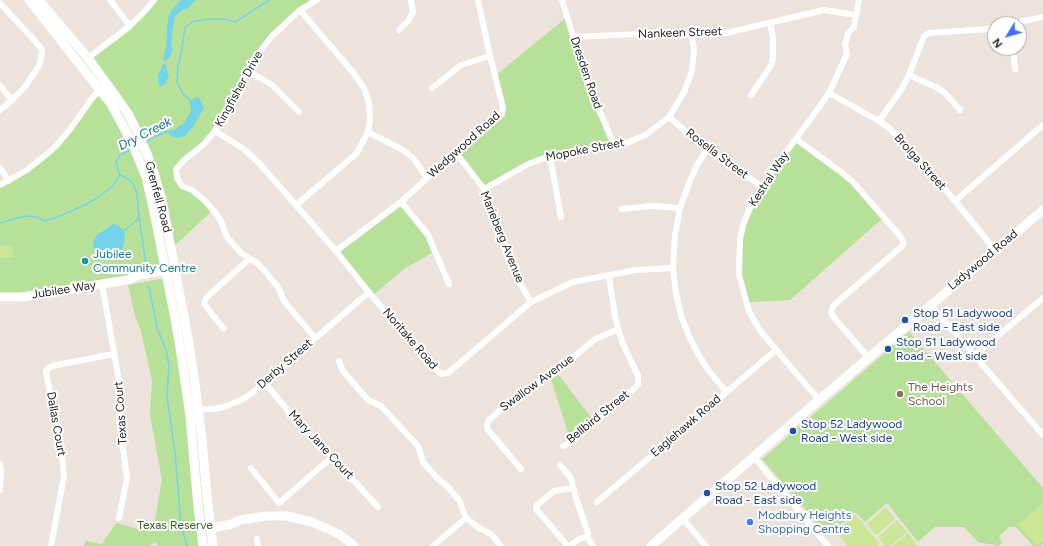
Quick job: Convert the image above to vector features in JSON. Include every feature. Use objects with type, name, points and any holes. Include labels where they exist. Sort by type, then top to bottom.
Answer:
[{"type":"main road","name":"Grenfell Road","points":[[29,0],[101,90],[117,114],[137,154],[150,192],[194,410]]},
{"type":"main road","name":"Grenfell Road","points":[[39,0],[88,58],[129,115],[140,137],[154,173],[162,200],[189,343],[205,525],[204,546]]},
{"type":"main road","name":"Ladywood Road","points":[[651,546],[819,400],[1043,210]]},
{"type":"main road","name":"Jubilee Way","points":[[0,297],[22,297],[127,280],[140,281],[166,273],[176,272]]},
{"type":"main road","points":[[205,525],[216,527],[232,524],[240,520],[266,516],[287,516],[312,522],[339,534],[354,546]]},
{"type":"main road","name":"Grenfell Road","points":[[205,525],[213,546]]},
{"type":"street","points":[[110,0],[130,26]]},
{"type":"street","points":[[88,58],[130,26],[154,0]]},
{"type":"street","name":"Kingfisher Drive","points":[[249,259],[241,253],[227,236],[221,221],[204,200],[192,190],[182,186],[177,178],[176,169],[215,131],[253,60],[272,36],[300,10],[317,0]]},
{"type":"street","points":[[399,30],[413,12],[411,0]]},
{"type":"street","name":"Wedgwood Road","points":[[336,251],[401,202],[502,114],[503,107],[478,0]]},
{"type":"street","name":"Dresden Road","points":[[562,0],[587,82],[614,145]]},
{"type":"street","name":"Kestral Way","points":[[819,400],[761,332],[750,313],[740,275],[740,239],[743,225],[753,201],[765,190],[772,171],[829,93],[847,54],[845,45],[848,33],[854,27],[859,0]]},
{"type":"street","points":[[0,3],[42,50],[39,66],[24,88],[0,110]]},
{"type":"street","points":[[296,205],[356,154],[368,132],[370,118],[370,103],[364,88],[355,75],[300,10]]},
{"type":"street","name":"Nankeen Street","points":[[574,38],[640,34],[726,33],[824,10],[856,15]]},
{"type":"street","points":[[1027,20],[1043,17]]},
{"type":"street","points":[[751,95],[772,64],[774,58],[773,38],[770,22]]},
{"type":"street","points":[[880,121],[901,90],[909,75],[924,36],[929,33],[987,29]]},
{"type":"street","name":"Mopoke Street","points":[[484,189],[528,164],[550,156],[627,143],[647,134],[669,117],[684,92],[692,71],[694,50],[692,34]]},
{"type":"street","points":[[432,88],[461,65],[490,56]]},
{"type":"street","points":[[1014,56],[1015,69]]},
{"type":"street","points":[[247,70],[272,85],[299,112]]},
{"type":"street","points":[[909,75],[938,88],[946,94],[960,110]]},
{"type":"street","points":[[0,185],[29,169],[52,150],[71,128],[88,104],[108,84]]},
{"type":"street","points":[[0,86],[12,100]]},
{"type":"street","name":"Brolga Street","points":[[829,93],[880,121],[896,135],[955,201],[995,250]]},
{"type":"street","name":"Rosella Street","points":[[669,117],[707,150],[741,171],[765,190]]},
{"type":"street","points":[[955,201],[1043,125]]},
{"type":"street","name":"Noritake Road","points":[[215,131],[244,149],[259,163],[441,374],[448,373],[531,302],[573,282],[636,270],[673,268]]},
{"type":"street","points":[[368,132],[403,150],[414,159],[427,178]]},
{"type":"street","points":[[796,139],[853,182],[903,241],[903,245],[901,247],[834,305],[831,312],[835,319],[869,358]]},
{"type":"street","points":[[707,150],[697,166],[680,208],[675,235],[673,268],[681,316],[689,336],[706,367],[726,392]]},
{"type":"street","name":"Marieberg Avenue","points":[[457,154],[484,189],[514,271],[531,302]]},
{"type":"street","points":[[550,156],[561,217]]},
{"type":"street","points":[[0,168],[9,180]]},
{"type":"street","points":[[401,202],[428,236],[449,284]]},
{"type":"street","points":[[622,209],[652,206],[680,208]]},
{"type":"street","points":[[224,329],[204,304],[206,298],[249,259],[257,263],[263,269],[278,287],[284,301],[315,338]]},
{"type":"street","name":"Bellbird Street","points":[[563,446],[570,443],[638,385],[638,376],[622,342],[618,329],[609,276]]},
{"type":"street","name":"Texas Court","points":[[102,284],[120,387],[119,419],[127,478],[119,518]]},
{"type":"street","name":"Derby Street","points":[[194,410],[218,408],[235,403],[252,393],[369,292]]},
{"type":"street","points":[[975,355],[1043,298]]},
{"type":"street","points":[[931,305],[1043,435]]},
{"type":"street","name":"Swallow Avenue","points":[[521,469],[488,430],[487,425],[489,420],[517,396],[556,372],[594,340],[618,329]]},
{"type":"street","name":"Eaglehawk Road","points":[[597,502],[776,350]]},
{"type":"street","name":"Dallas Court","points":[[51,546],[64,476],[46,371],[52,366],[114,354]]},
{"type":"street","points":[[339,361],[343,371],[368,400],[381,406],[418,446],[423,462],[459,500],[466,518],[479,528],[491,534],[500,546]]},
{"type":"street","name":"Mary Jane Court","points":[[264,382],[300,425],[378,507]]},
{"type":"street","points":[[251,468],[279,502],[332,457]]},
{"type":"street","points":[[754,457],[828,546]]},
{"type":"street","points":[[0,464],[0,490]]},
{"type":"street","points":[[560,465],[571,478],[589,540],[593,546]]},
{"type":"street","points":[[573,488],[554,491],[537,505],[536,509],[561,539],[569,546],[579,539],[588,536]]},
{"type":"street","points":[[433,546],[466,518]]},
{"type":"street","points":[[683,518],[706,546]]},
{"type":"street","points":[[257,539],[258,546]]},
{"type":"green space","points":[[154,0],[317,0],[272,36],[247,70],[215,131],[176,169],[177,178],[213,210],[171,249],[167,229],[137,131],[88,58],[130,26]]},
{"type":"green space","points":[[567,17],[587,82],[614,145],[550,156],[484,189],[457,154],[502,114],[495,76]]},
{"type":"green space","points":[[101,90],[138,157],[166,270],[0,297],[0,185],[56,146]]},
{"type":"green space","points":[[796,139],[841,172],[884,217],[790,300],[752,302],[747,304],[739,275],[743,225],[769,179]]},
{"type":"green space","points":[[401,202],[428,235],[435,251],[404,269],[372,296],[336,251]]},
{"type":"green space","points":[[12,245],[13,257],[0,258],[0,246]]},
{"type":"green space","name":"Texas Reserve","points":[[161,279],[164,280],[177,346],[201,546],[158,546],[156,542],[149,546],[84,546],[85,541],[102,544],[116,523],[146,531],[154,525],[162,480],[150,415],[152,381],[141,331],[135,316],[128,285]]},
{"type":"green space","name":"The Heights School","points":[[909,332],[1043,488],[1043,544],[1040,546],[1033,546],[1016,527],[1009,527],[999,536],[1002,543],[998,546],[978,542],[964,527],[935,527],[918,542],[887,503],[865,522],[855,512],[828,536],[762,459]]},
{"type":"green space","points":[[558,374],[593,420],[570,439],[551,379]]},
{"type":"green space","points":[[1043,503],[1043,541],[1037,546],[1018,525]]},
{"type":"green space","points":[[886,507],[895,519],[876,535],[867,524]]},
{"type":"green space","points":[[855,514],[880,544],[878,546],[848,546],[836,532]]},
{"type":"green space","points":[[897,520],[907,532],[891,546],[885,546],[878,537]]},
{"type":"green space","points":[[908,533],[917,545],[916,546],[893,546]]},
{"type":"water","points":[[181,0],[196,0],[188,8],[175,16],[172,33],[171,56],[165,61],[163,60],[166,47],[168,18],[171,11]]},
{"type":"water","points":[[163,64],[166,65],[169,77],[166,84],[160,86],[158,76]]},
{"type":"water","points":[[198,97],[204,108],[192,128],[185,136],[177,138],[171,136],[167,132],[176,130],[185,123],[192,111],[190,100]]},
{"type":"water","points":[[113,224],[124,231],[125,235],[123,248],[112,258],[101,258],[93,246],[94,240],[96,236]]},
{"type":"waterway","name":"Dry Creek","points":[[145,143],[154,137],[176,130],[185,123],[192,111],[190,100],[183,94],[177,82],[178,66],[185,27],[194,21],[210,19],[225,19],[235,22],[269,0]]},
{"type":"waterway","name":"Dry Creek","points":[[0,223],[27,216],[37,217],[45,221],[83,206],[113,186],[120,175],[116,162],[120,155],[131,150]]},
{"type":"waterway","points":[[121,175],[133,184],[137,194],[139,215],[137,220],[124,231]]},
{"type":"waterway","points":[[139,216],[146,265]]},
{"type":"waterway","points":[[149,287],[157,327],[167,353],[169,367],[167,396],[175,453],[181,525],[187,546]]},
{"type":"place","name":"Jubilee Community Centre","points":[[85,261]]},
{"type":"place","name":"Stop 51 Ladywood Road - East side","points":[[905,320]]},
{"type":"place","name":"Stop 51 Ladywood Road - West side","points":[[888,349]]},
{"type":"place","name":"The Heights School","points":[[900,394]]},
{"type":"place","name":"Stop 52 Ladywood Road - West side","points":[[793,431]]},
{"type":"place","name":"Stop 52 Ladywood Road - East side","points":[[707,493]]},
{"type":"place","name":"Modbury Heights Shopping Centre","points":[[750,522]]}]
